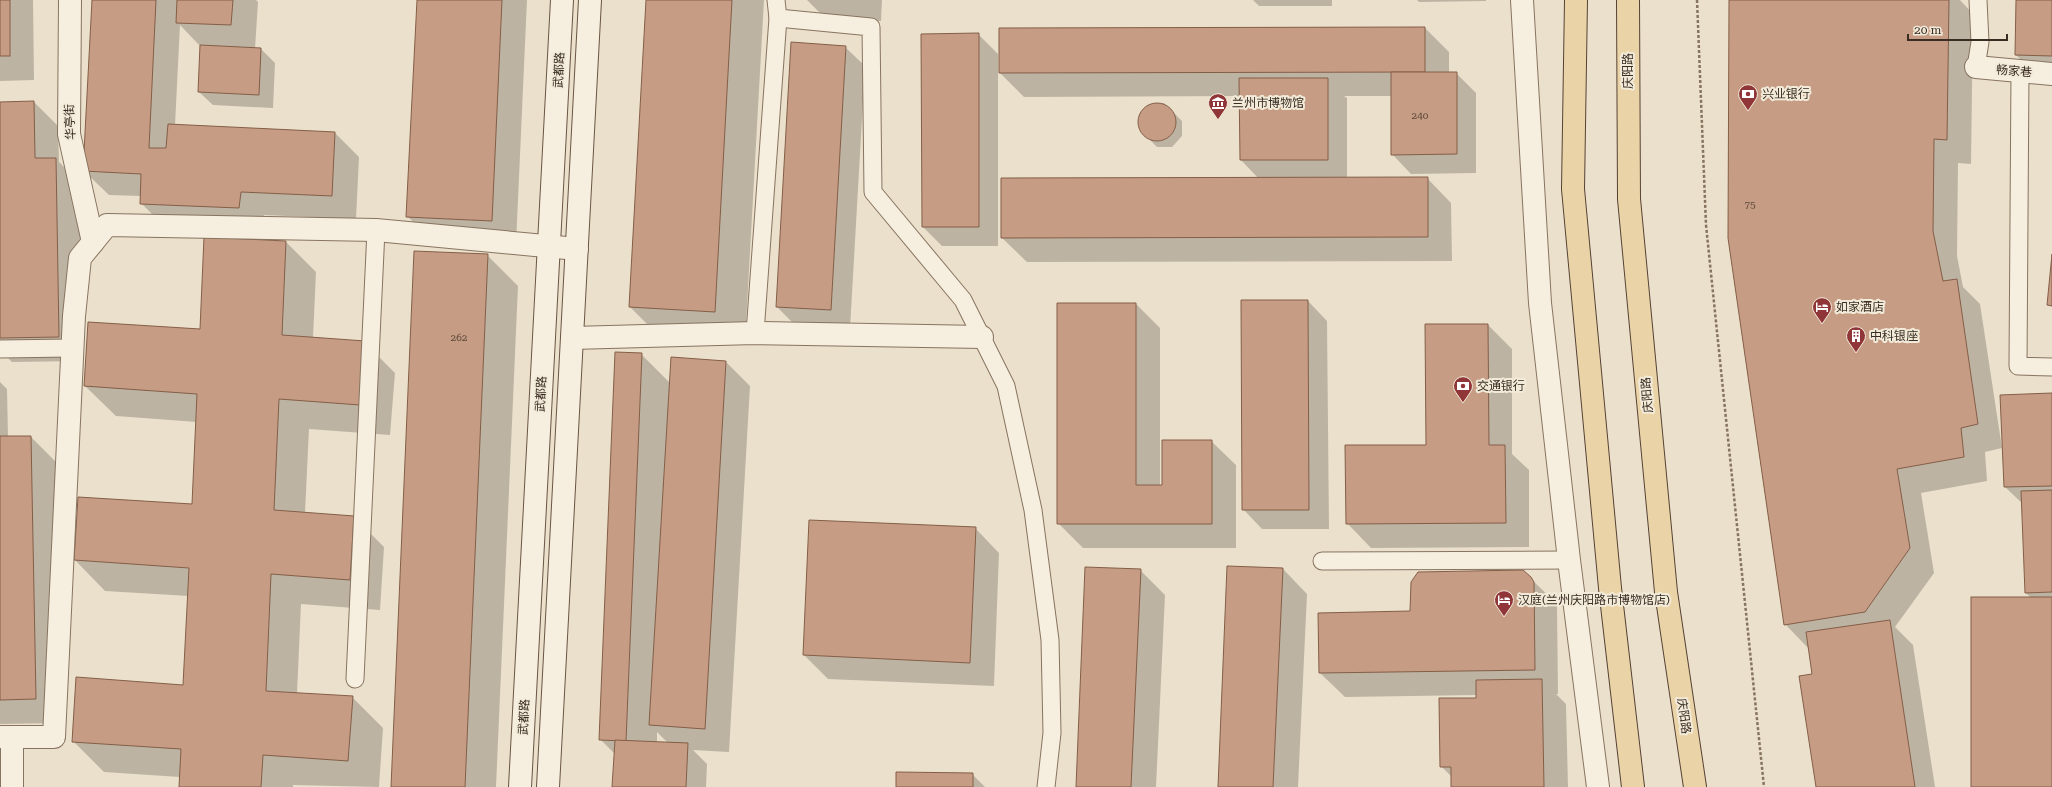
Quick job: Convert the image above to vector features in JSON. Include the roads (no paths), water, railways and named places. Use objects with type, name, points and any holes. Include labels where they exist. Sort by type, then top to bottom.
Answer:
[{"type":"main road","points":[[1576,0],[1573,189],[1610,588],[1633,787]]},
{"type":"main road","name":"庆阳路","points":[[1628,0],[1629,199],[1666,592],[1695,787]]},
{"type":"street","name":"华亭街","points":[[70,0],[69,134],[93,242]]},
{"type":"street","name":"武都路","points":[[520,787],[562,0]]},
{"type":"street","points":[[548,787],[590,0]]},
{"type":"street","points":[[1522,0],[1540,303],[1569,560],[1598,787]]},
{"type":"street","name":"畅家巷","points":[[1976,67],[2052,74]]},
{"type":"street","points":[[12,787],[6,737],[54,737],[72,348],[80,258],[106,225],[376,230],[577,249]]},
{"type":"street","points":[[572,338],[755,332],[982,336]]},
{"type":"lane","points":[[755,332],[778,18],[776,0]]},
{"type":"lane","points":[[1976,67],[1980,42],[1978,0]]},
{"type":"lane","points":[[778,18],[871,28],[873,192],[963,300],[1006,386],[1034,518],[1050,640],[1052,733],[1046,787]]},
{"type":"lane","points":[[2020,71],[2018,366],[2052,367]]},
{"type":"lane","points":[[355,679],[376,230]]},
{"type":"lane","points":[[0,349],[72,348]]},
{"type":"lane","points":[[1322,561],[1569,560]]},
{"type":"place","name":"兴业银行","points":[[1748,111]]},
{"type":"place","name":"兰州市博物馆","points":[[1218,120]]},
{"type":"place","name":"如家酒店","points":[[1822,324]]},
{"type":"place","name":"中科银座","points":[[1856,353]]},
{"type":"place","name":"交通银行","points":[[1463,403]]},
{"type":"place","name":"汉庭(兰州庆阳路市博物馆店)","points":[[1504,617]]}]
